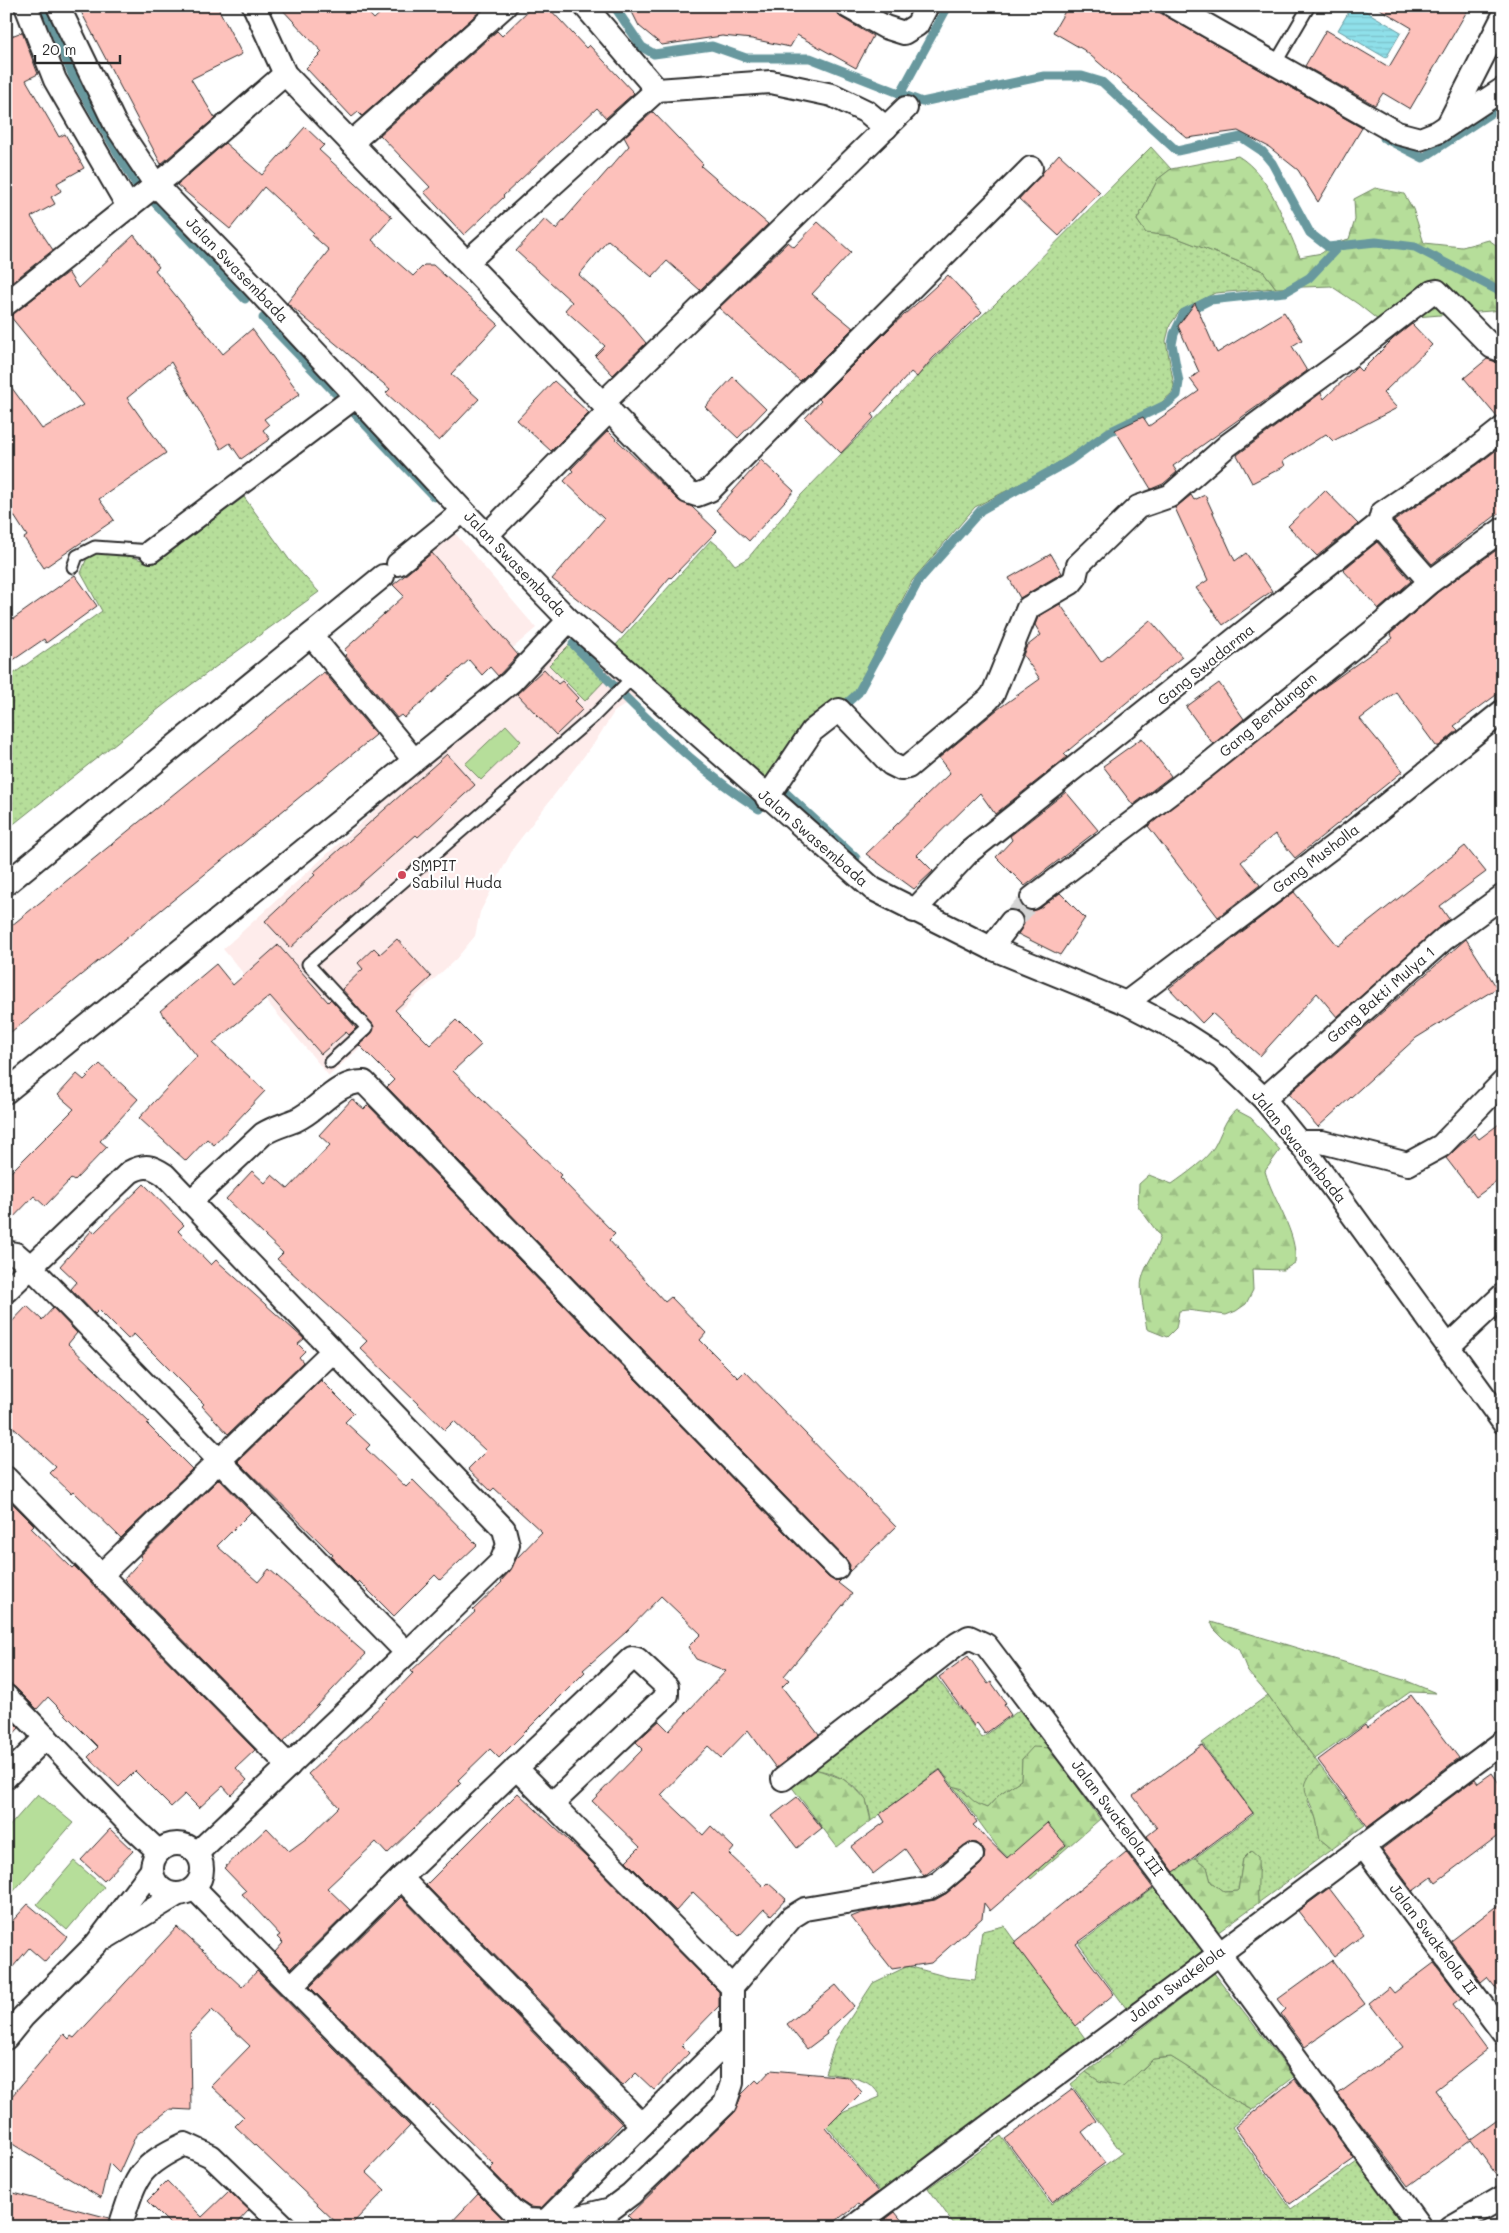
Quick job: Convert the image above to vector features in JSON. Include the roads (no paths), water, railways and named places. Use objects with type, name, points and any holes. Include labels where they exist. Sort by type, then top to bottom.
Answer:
[{"type":"street","points":[[26,6],[55,80],[129,208]]},
{"type":"street","name":"Jalan Swasembada","points":[[58,6],[115,124],[156,185],[250,282],[486,536],[569,620],[767,798],[873,889],[991,948],[1126,1003],[1176,1029],[1221,1058],[1264,1099],[1298,1142],[1503,1422]]},
{"type":"street","points":[[254,6],[285,74],[688,492],[697,495],[710,490],[1031,168]]},
{"type":"street","points":[[351,143],[505,6]]},
{"type":"street","points":[[585,6],[658,90]]},
{"type":"street","points":[[847,6],[885,27],[904,32],[916,25],[928,6]]},
{"type":"street","points":[[1173,6],[1397,133],[1420,139],[1438,132],[1503,89]]},
{"type":"street","points":[[1495,6],[1503,11]]},
{"type":"street","points":[[1449,123],[1503,17]]},
{"type":"street","points":[[6,304],[129,208],[285,74]]},
{"type":"street","points":[[467,262],[658,90],[771,82],[832,95],[867,112],[886,128]]},
{"type":"street","points":[[486,536],[606,407],[906,108]]},
{"type":"street","points":[[767,798],[812,731],[839,710],[891,764],[901,769],[908,767],[993,694],[1028,608],[1071,583],[1076,578],[1078,565],[1138,508],[1170,496],[1228,445],[1351,355],[1432,292],[1437,291],[1492,347],[1503,351]]},
{"type":"street","points":[[151,550],[355,396]]},
{"type":"street","name":"Gang Swadarma","points":[[914,911],[969,852],[1379,524],[1382,513],[1470,454],[1503,428]]},
{"type":"street","points":[[6,884],[463,511]]},
{"type":"street","points":[[1379,524],[1430,582]]},
{"type":"street","name":"Gang Bendungan","points":[[1032,898],[1205,767],[1377,628],[1430,582],[1503,529]]},
{"type":"street","points":[[6,1092],[511,682],[569,620]]},
{"type":"street","points":[[311,635],[414,760]]},
{"type":"street","name":"Gang Musholla","points":[[1126,1003],[1356,830],[1503,711]]},
{"type":"street","name":"Gang Bakti Mulya 1","points":[[1264,1099],[1444,940],[1503,896]]},
{"type":"street","points":[[991,948],[1011,922]]},
{"type":"street","points":[[190,1202],[263,1134],[273,1128],[297,1120],[338,1091],[356,1082],[364,1082],[837,1568]]},
{"type":"street","points":[[1298,1142],[1322,1142],[1408,1164],[1441,1146],[1503,1082]]},
{"type":"street","points":[[6,1291],[130,1172],[141,1166],[153,1167],[165,1175],[504,1529],[508,1545],[501,1562],[197,1853]]},
{"type":"street","points":[[6,1252],[16,1254],[31,1267],[407,1653]]},
{"type":"street","points":[[1449,1346],[1503,1295]]},
{"type":"street","points":[[101,1575],[333,1351]]},
{"type":"street","points":[[6,1478],[289,1766]]},
{"type":"street","name":"Jalan Swakelola III","points":[[783,1779],[957,1644],[969,1637],[977,1639],[986,1645],[1219,1953],[1420,2227]]},
{"type":"street","points":[[292,1986],[401,1878],[632,1658],[637,1659],[667,1687],[667,1695],[552,1804]]},
{"type":"street","points":[[6,1696],[46,1737],[155,1861],[157,1885],[170,1893],[186,1891],[292,1986],[513,2211],[526,2220],[579,2217],[610,2209],[631,2194],[725,2104],[732,2083],[732,1987],[792,1917],[805,1909],[928,1888],[939,1883],[972,1855]]},
{"type":"street","points":[[6,1777],[46,1737]]},
{"type":"street","name":"Jalan Swakelola","points":[[853,2227],[1503,1742]]},
{"type":"street","points":[[516,1768],[732,1987]]},
{"type":"street","points":[[6,2038],[23,2017],[96,1944],[155,1861],[174,1843],[182,1844],[197,1853],[203,1867],[202,1875],[186,1891],[96,1944]]},
{"type":"street","name":"Jalan Swakelola II","points":[[1363,1846],[1503,2032]]},
{"type":"street","points":[[401,1878],[642,2125]]},
{"type":"street","points":[[546,2220],[731,2037]]},
{"type":"street","points":[[120,2227],[136,2179],[158,2157],[185,2144],[211,2156],[285,2227]]},
{"type":"street","points":[[1451,2227],[1503,2197]]},
{"type":"lane","points":[[1275,64],[1310,6]]},
{"type":"lane","points":[[73,567],[77,556],[95,547],[151,550]]},
{"type":"lane","points":[[330,1062],[367,1028],[308,964],[594,716],[632,678]]},
{"type":"water","points":[[1352,6],[1357,6],[1401,32],[1386,58],[1338,30]]},
{"type":"waterway","points":[[44,6],[73,76],[136,184]]},
{"type":"waterway","points":[[614,6],[642,47],[654,54],[712,46],[746,58],[810,58],[922,102],[1044,76],[1082,76],[1102,82],[1177,151],[1241,137],[1262,151],[1272,163],[1310,233],[1328,247],[1376,242],[1415,247],[1503,293]]},
{"type":"waterway","points":[[900,94],[948,6]]},
{"type":"waterway","points":[[1164,15],[1358,124]]},
{"type":"waterway","points":[[1384,138],[1423,158],[1503,105]]},
{"type":"waterway","points":[[154,202],[245,299]]},
{"type":"waterway","points":[[847,703],[858,693],[919,580],[981,510],[1069,461],[1109,432],[1167,404],[1177,395],[1179,382],[1172,344],[1174,334],[1184,313],[1210,300],[1285,292],[1309,278],[1339,246]]},
{"type":"waterway","points":[[263,318],[335,393]]},
{"type":"waterway","points":[[355,414],[434,497]]},
{"type":"waterway","points":[[573,644],[661,732],[708,773],[759,809],[764,801]]},
{"type":"waterway","points":[[785,792],[856,858]]},
{"type":"tunnel","points":[[1011,922],[1032,898]]},
{"type":"place","name":"SMPIT Sabilul Huda","points":[[402,875]]}]
